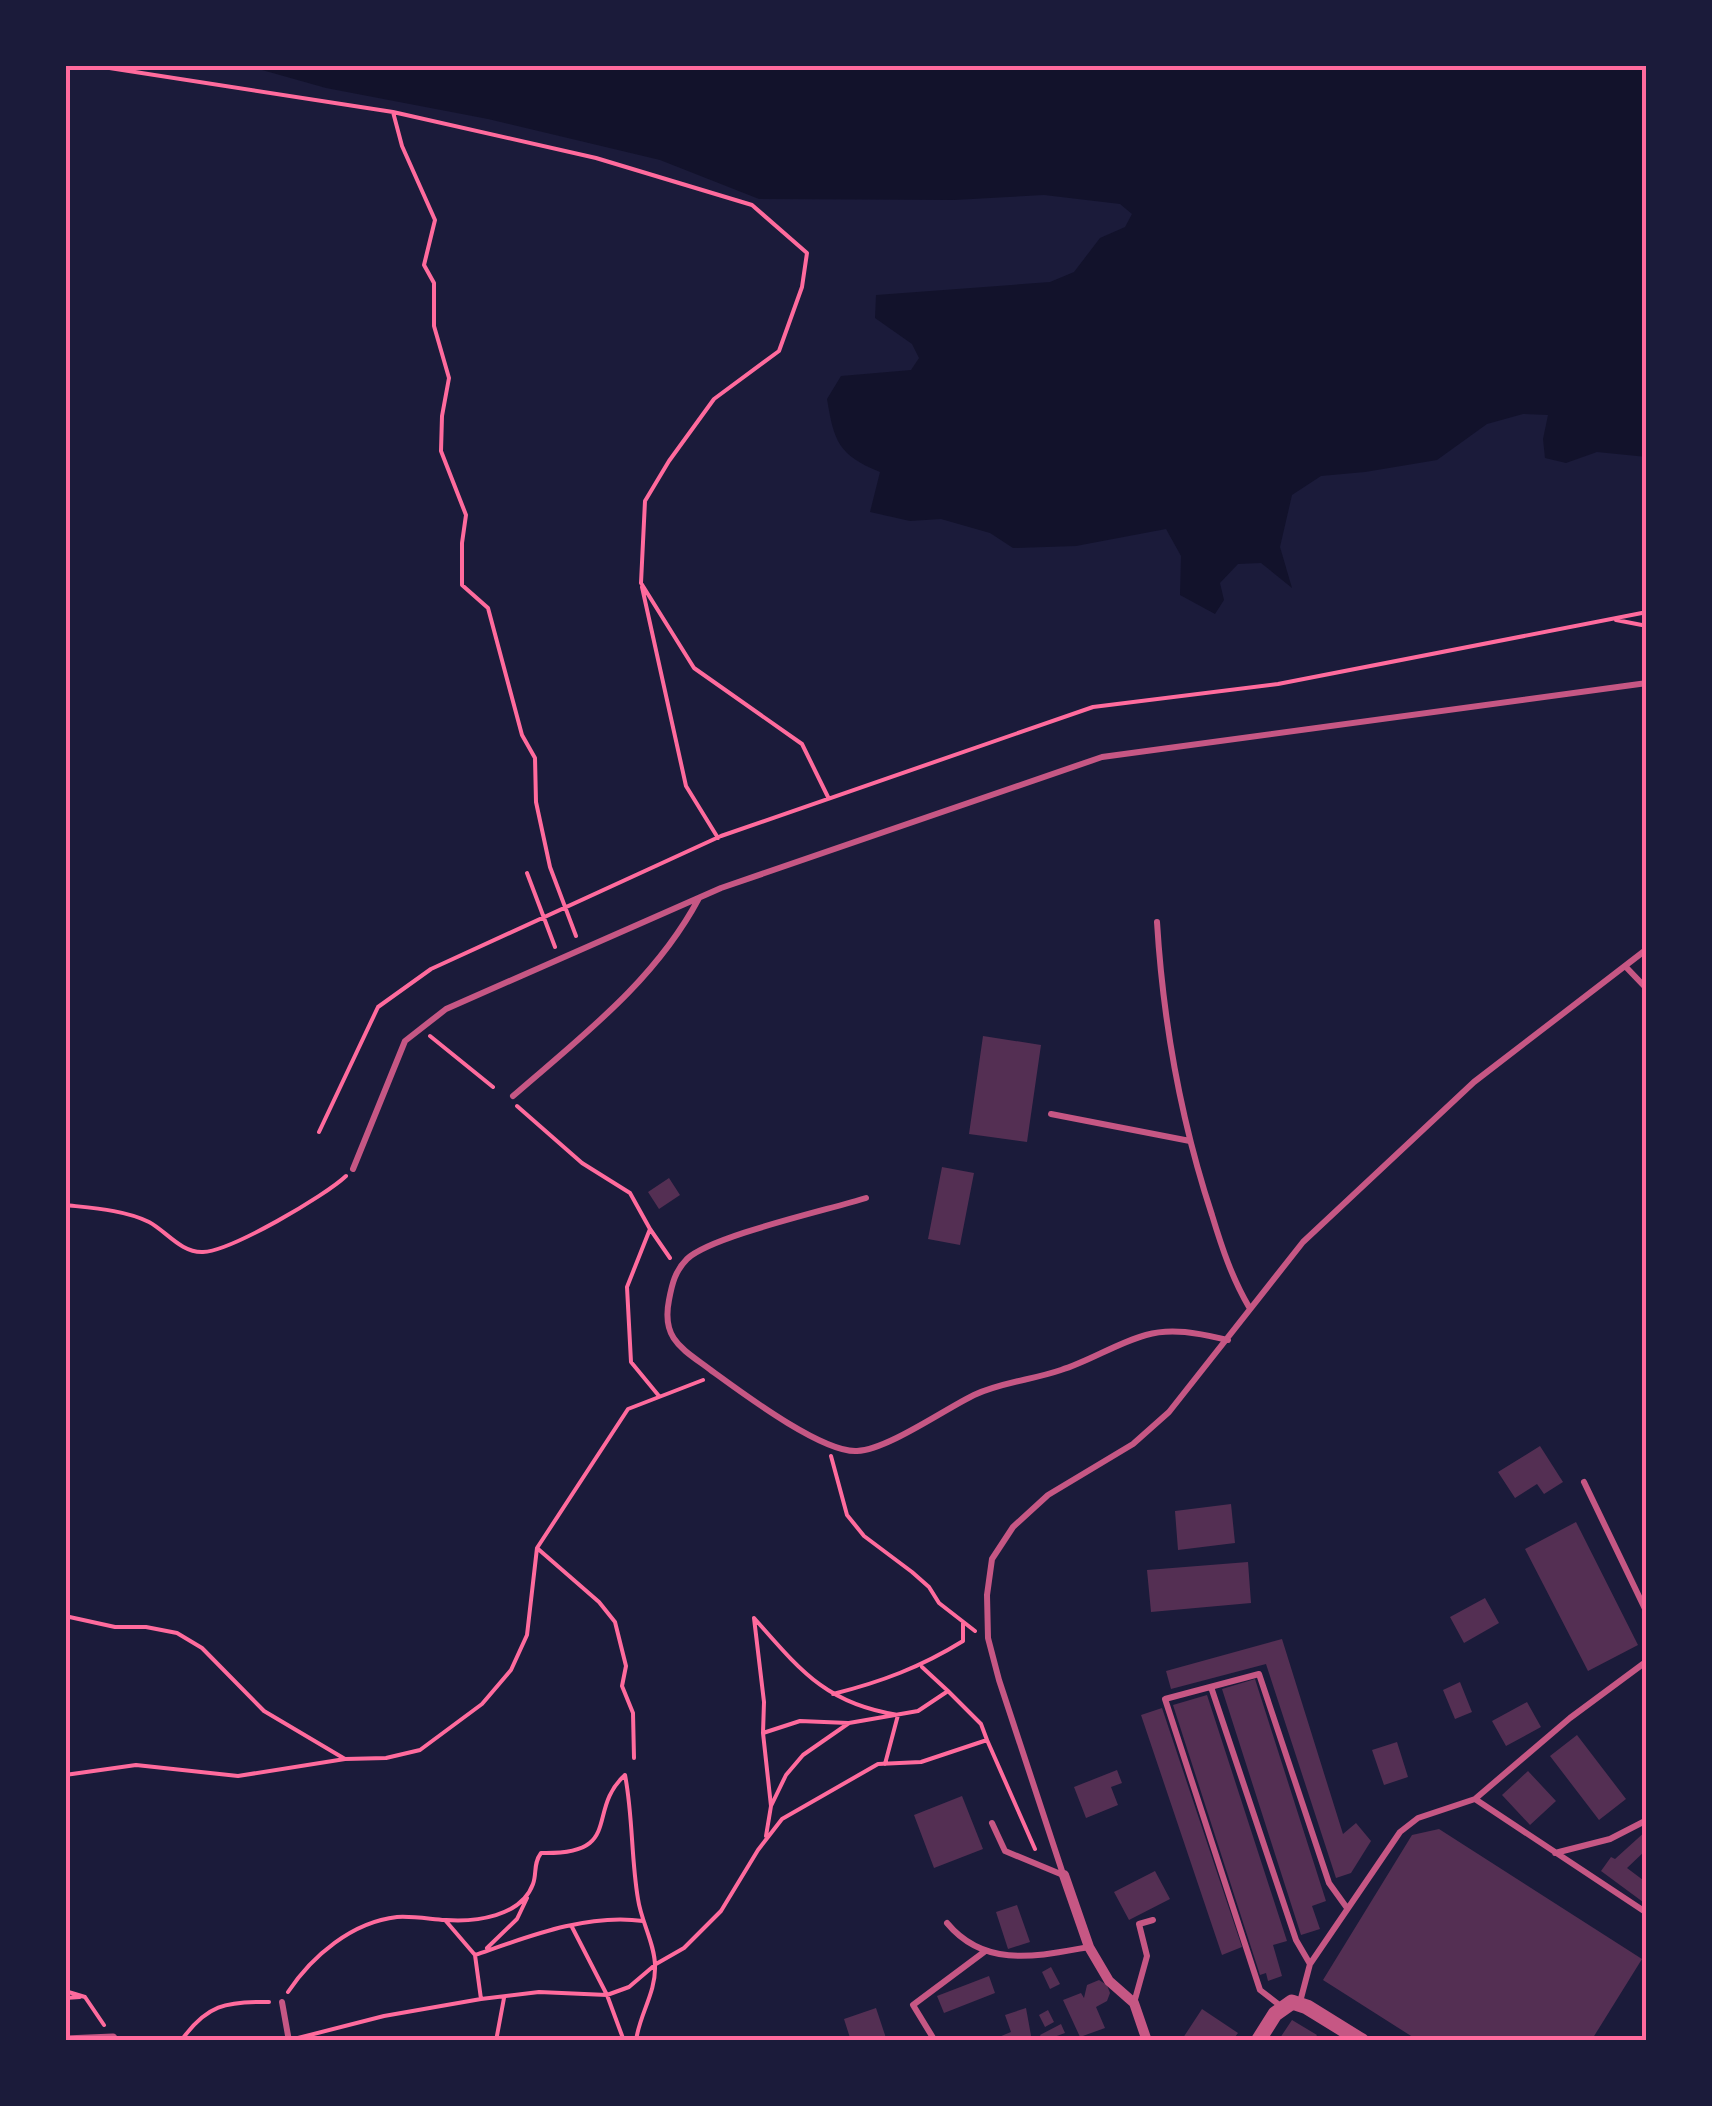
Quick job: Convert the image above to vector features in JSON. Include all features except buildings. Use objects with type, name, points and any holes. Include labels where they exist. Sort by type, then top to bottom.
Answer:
[{"type":"street","points":[[1064,1876],[1089,1947],[1110,1981],[1134,2003],[1147,2041]]},
{"type":"street","points":[[1258,2041],[1282,2006],[1300,2003],[1362,2041]]},
{"type":"street","points":[[65,2040],[113,2038]]},
{"type":"lane","points":[[353,1169],[404,1041],[446,1009],[559,956],[833,847],[1102,757],[1647,683]]},
{"type":"lane","points":[[513,1100],[630,996],[685,925],[700,897]]},
{"type":"lane","points":[[1157,922],[1161,987],[1190,1141],[1233,1280],[1250,1307]]},
{"type":"lane","points":[[1064,1876],[988,1638],[987,1594],[992,1559],[1013,1527],[1048,1495],[1134,1444],[1169,1412],[1303,1242],[1474,1082],[1647,949]]},
{"type":"lane","points":[[1626,966],[1647,989]]},
{"type":"lane","points":[[1051,1114],[1190,1141]]},
{"type":"lane","points":[[866,1198],[723,1241],[690,1256],[678,1269],[666,1313],[668,1331],[680,1348],[793,1427],[833,1444],[856,1452],[898,1436],[976,1394],[1062,1370],[1147,1334],[1189,1331],[1228,1340]]},
{"type":"lane","points":[[1584,1482],[1647,1613]]},
{"type":"lane","points":[[1300,2003],[1310,1964],[1400,1832],[1418,1818],[1475,1799],[1570,1718],[1647,1662]]},
{"type":"lane","points":[[1282,2006],[1260,1990],[1166,1699],[1259,1674],[1329,1883],[1346,1908]]},
{"type":"lane","points":[[1211,1687],[1296,1940],[1310,1964]]},
{"type":"lane","points":[[1475,1799],[1647,1913]]},
{"type":"lane","points":[[1554,1853],[1610,1840],[1647,1820]]},
{"type":"lane","points":[[992,1823],[1005,1851],[1064,1876]]},
{"type":"lane","points":[[1134,2003],[1147,1956],[1139,1924],[1153,1920]]},
{"type":"lane","points":[[947,1924],[984,1952],[1027,1958],[1089,1947]]},
{"type":"lane","points":[[935,2041],[913,2005],[984,1952]]},
{"type":"lane","points":[[282,2002],[291,2041]]},
{"type":"path","points":[[90,65],[393,112],[596,158],[752,206],[807,253],[802,287],[779,351],[714,398],[645,500],[641,583],[686,786],[718,838]]},
{"type":"path","points":[[393,112],[402,146],[435,220],[424,265],[434,283],[434,326],[449,378],[441,451],[466,515],[462,584],[488,608],[522,735],[535,758],[536,802],[550,867],[581,949]]},
{"type":"path","points":[[641,583],[694,668],[802,744],[829,799]]},
{"type":"path","points":[[319,1132],[378,1007],[431,969],[718,838],[1093,707],[1278,684],[1647,612]]},
{"type":"path","points":[[1612,619],[1647,626]]},
{"type":"path","points":[[527,873],[559,956]]},
{"type":"path","points":[[421,1028],[493,1086]]},
{"type":"path","points":[[513,1100],[582,1163],[630,1192],[678,1269]]},
{"type":"path","points":[[65,1206],[98,1209],[148,1222],[186,1249],[203,1252],[264,1228],[342,1180],[353,1169]]},
{"type":"path","points":[[650,1229],[628,1288],[631,1362],[659,1396]]},
{"type":"path","points":[[65,1775],[136,1766],[238,1776],[346,1758],[386,1758],[420,1750],[482,1704],[512,1670],[527,1635],[537,1548],[628,1410],[717,1374]]},
{"type":"path","points":[[833,1444],[830,1452],[847,1514],[864,1536],[929,1587],[939,1603],[988,1638]]},
{"type":"path","points":[[537,1548],[599,1602],[615,1622],[626,1666],[622,1686],[634,1713],[634,1758]]},
{"type":"path","points":[[65,1616],[115,1627],[146,1627],[176,1633],[202,1648],[264,1712],[346,1758]]},
{"type":"path","points":[[765,1841],[770,1806],[754,1618],[798,1667],[833,1694],[865,1710],[898,1715]]},
{"type":"path","points":[[833,1694],[881,1682],[920,1666],[963,1641],[962,1621]]},
{"type":"path","points":[[920,1666],[982,1724],[1044,1867]]},
{"type":"path","points":[[763,1734],[800,1720],[849,1723],[898,1715],[918,1710],[948,1691]]},
{"type":"path","points":[[884,1764],[898,1715]]},
{"type":"path","points":[[770,1806],[786,1775],[803,1755],[849,1723]]},
{"type":"path","points":[[291,2041],[384,2016],[481,1999],[539,1992],[607,1995],[629,1987],[656,1964],[684,1948],[722,1912],[782,1819],[878,1764],[921,1762],[987,1740]]},
{"type":"path","points":[[477,1955],[517,1919],[533,1884],[535,1861],[541,1852],[560,1853],[587,1847],[601,1830],[615,1784],[625,1775],[632,1866],[656,1964],[652,1994],[636,2041]]},
{"type":"path","points":[[181,2041],[197,2018],[230,2002],[282,2002],[327,1946],[370,1923],[398,1917],[477,1922],[518,1906],[533,1884]]},
{"type":"path","points":[[477,1955],[504,1943],[613,1917],[643,1921]]},
{"type":"path","points":[[445,1920],[477,1955],[481,1999]]},
{"type":"path","points":[[572,1927],[607,1995],[624,2041]]},
{"type":"path","points":[[65,1993],[85,1998],[113,2038]]},
{"type":"path","points":[[496,2041],[504,1998]]},
{"type":"shaded area","points":[[244,65],[1647,65],[1647,457],[1597,452],[1566,463],[1545,458],[1543,439],[1548,415],[1523,414],[1487,424],[1437,460],[1321,476],[1292,495],[1280,547],[1292,588],[1261,563],[1238,564],[1220,583],[1224,600],[1215,614],[1180,595],[1181,556],[1166,529],[1076,546],[1013,548],[990,533],[941,519],[910,521],[870,512],[880,472],[847,453],[832,426],[827,399],[841,376],[911,370],[919,358],[912,344],[875,318],[876,295],[1050,282],[1074,272],[1100,238],[1125,227],[1132,214],[1120,204],[1044,195],[954,200],[759,199],[660,160],[488,119],[326,88]]}]
